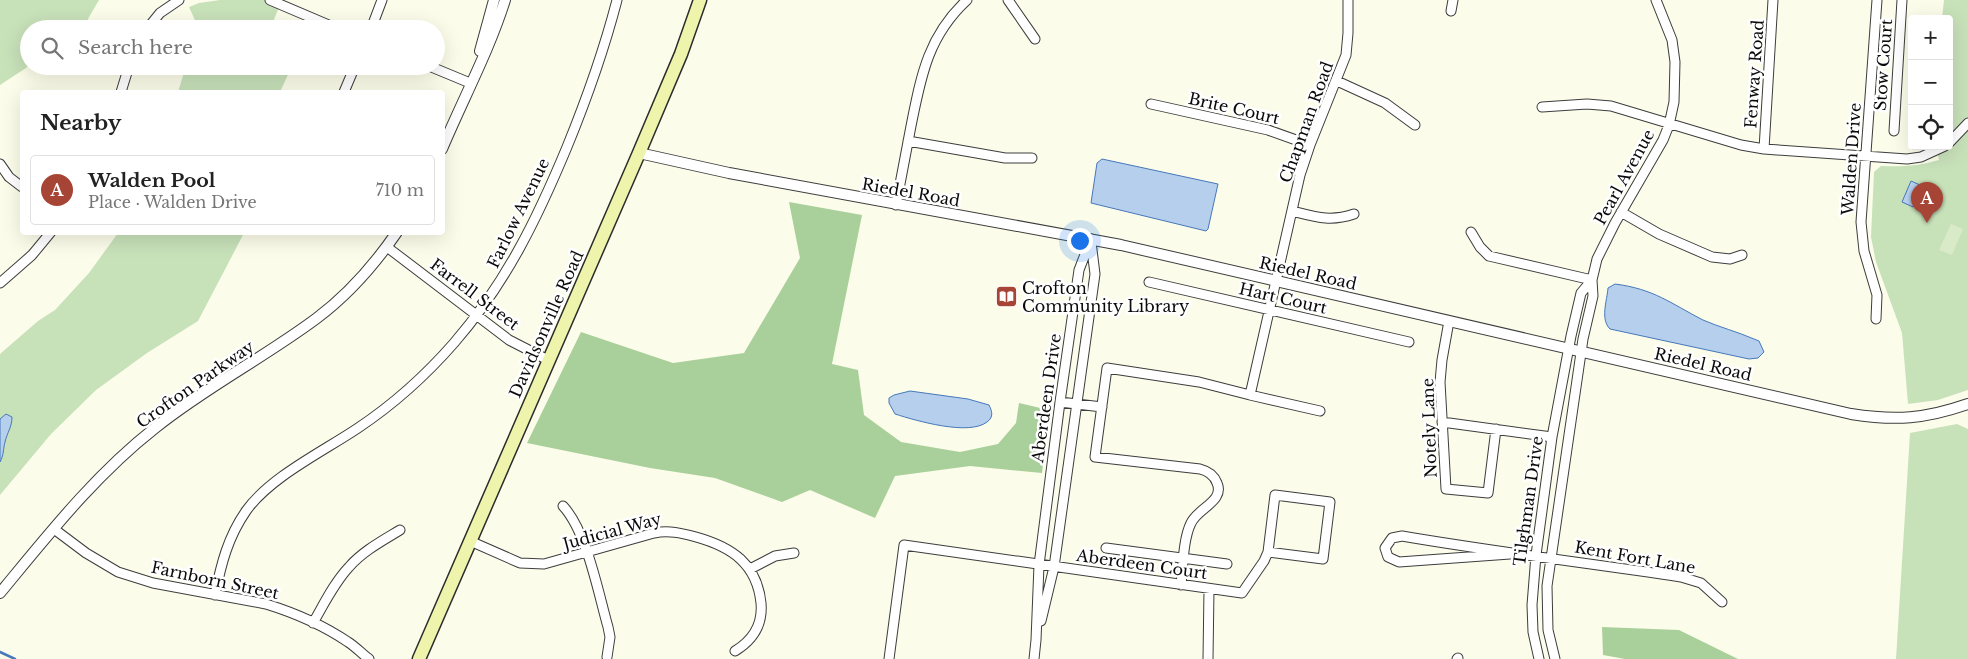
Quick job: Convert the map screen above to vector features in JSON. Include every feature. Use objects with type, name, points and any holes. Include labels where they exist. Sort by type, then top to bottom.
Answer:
[{"type":"main road","name":"Davidsonville Road","points":[[419,659],[639,153],[681,54],[700,0]]},
{"type":"street","points":[[155,20],[179,0]]},
{"type":"street","points":[[270,0],[317,20]]},
{"type":"street","points":[[374,20],[382,0]]},
{"type":"street","points":[[470,83],[488,28],[494,0]]},
{"type":"street","points":[[445,142],[470,83],[496,31],[505,0]]},
{"type":"street","name":"Farlow Avenue","points":[[215,595],[228,542],[248,510],[261,495],[280,479],[358,428],[396,399],[430,368],[477,315],[516,258],[543,202],[588,95],[617,0]]},
{"type":"street","points":[[896,205],[926,58],[944,25],[967,0]]},
{"type":"street","points":[[1008,0],[1035,39]]},
{"type":"street","name":"Chapman Road","points":[[1250,395],[1292,210],[1310,145],[1346,55],[1348,0]]},
{"type":"street","points":[[1451,11],[1453,0]]},
{"type":"street","name":"Pearl Avenue","points":[[1582,351],[1593,296],[1592,280],[1598,259],[1622,212],[1654,157],[1669,125],[1675,92],[1675,62],[1669,32],[1656,0]]},
{"type":"street","name":"Fenway Road","points":[[1764,149],[1773,0]]},
{"type":"street","name":"Walden Drive","points":[[1876,318],[1877,295],[1864,252],[1861,222],[1877,0]]},
{"type":"street","name":"Stow Court","points":[[1894,131],[1902,0]]},
{"type":"street","points":[[445,72],[470,83]]},
{"type":"street","points":[[121,90],[126,75]]},
{"type":"street","points":[[345,90],[352,75]]},
{"type":"street","points":[[1337,81],[1385,102],[1415,125]]},
{"type":"street","name":"Brite Court","points":[[1151,104],[1275,132],[1310,145]]},
{"type":"street","points":[[1542,107],[1611,106],[1669,125],[1741,145],[1764,149],[1907,159],[1921,157],[1936,150]]},
{"type":"street","points":[[1953,140],[1968,123]]},
{"type":"street","points":[[908,141],[1004,158],[1032,158]]},
{"type":"street","name":"Riedel Road","points":[[639,153],[729,173],[896,205],[1091,239],[1874,418],[1915,418],[1939,414],[1968,404]]},
{"type":"street","points":[[0,164],[10,177],[20,185]]},
{"type":"street","points":[[1292,210],[1334,219],[1354,214]]},
{"type":"street","points":[[1622,212],[1659,234],[1712,258],[1730,259],[1742,255]]},
{"type":"street","points":[[1472,232],[1480,247],[1489,256],[1592,280]]},
{"type":"street","points":[[0,283],[32,255],[49,235]]},
{"type":"street","name":"Crofton Parkway","points":[[0,593],[90,488],[121,456],[182,407],[319,316],[367,272],[395,235]]},
{"type":"street","name":"Aberdeen Drive","points":[[1034,659],[1039,565],[1060,402],[1079,270],[1091,239]]},
{"type":"street","name":"Aberdeen Drive","points":[[1036,640],[1054,567],[1095,274],[1091,239]]},
{"type":"street","name":"Farrell Street","points":[[387,247],[519,346],[548,360]]},
{"type":"street","name":"Pearl Avenue","points":[[1570,348],[1581,292],[1592,280]]},
{"type":"street","name":"Hart Court","points":[[1149,282],[1410,342]]},
{"type":"street","name":"Notely Lane","points":[[1450,321],[1442,360],[1440,382],[1446,489],[1488,493],[1496,429]]},
{"type":"street","name":"Tilghman Drive","points":[[1539,659],[1532,605],[1536,556],[1560,388],[1570,348]]},
{"type":"street","name":"Tilghman Drive","points":[[1554,659],[1548,630],[1546,604],[1582,351]]},
{"type":"street","points":[[1181,585],[1191,522],[1218,494],[1219,489],[1216,479],[1200,468],[1095,457],[1107,368],[1199,382],[1320,412]]},
{"type":"street","points":[[1060,402],[1102,407]]},
{"type":"street","points":[[1442,422],[1552,437]]},
{"type":"street","points":[[1275,495],[1330,502],[1323,559],[1268,552],[1275,495]]},
{"type":"street","points":[[563,506],[579,529],[608,626],[610,636],[607,657]]},
{"type":"street","name":"Farnborn Street","points":[[54,529],[93,558],[118,572],[153,583],[266,604],[294,613],[348,642],[369,659]]},
{"type":"street","points":[[313,623],[338,581],[349,567],[361,556],[400,530]]},
{"type":"street","name":"Judicial Way","points":[[470,541],[520,563],[532,564],[556,562],[654,532],[674,531],[720,544],[750,569],[759,592],[761,614],[759,624],[751,640],[735,651]]},
{"type":"street","points":[[1402,536],[1510,554],[1399,562],[1388,557],[1385,548],[1392,538],[1402,536]]},
{"type":"street","name":"Aberdeen Court","points":[[889,659],[904,545],[1242,594],[1268,552]]},
{"type":"street","points":[[1106,548],[1226,564]]},
{"type":"street","points":[[750,569],[775,556],[794,553]]},
{"type":"street","name":"Kent Fort Lane","points":[[1510,554],[1552,558],[1687,578],[1701,584],[1722,602]]},
{"type":"street","points":[[1208,659],[1209,589]]},
{"type":"green space","points":[[0,0],[99,0],[88,20],[20,20],[20,72],[0,85]]},
{"type":"green space","points":[[220,0],[282,0],[274,20],[195,20],[189,7],[199,3]]},
{"type":"green space","points":[[1944,0],[1968,0],[1968,390],[1938,400],[1908,404],[1902,333],[1876,262],[1871,237],[1874,172],[1881,166],[1910,166],[1939,160],[1937,150],[1953,150],[1953,15],[1942,15]]},
{"type":"green space","points":[[183,75],[288,75],[281,90],[179,90]]},
{"type":"green space","points":[[789,202],[862,215],[832,364],[858,370],[864,415],[901,442],[960,452],[998,444],[1016,423],[1019,403],[1049,410],[1042,473],[970,466],[895,476],[875,518],[810,490],[782,502],[715,478],[650,468],[527,443],[581,332],[673,363],[744,353],[800,258]]},
{"type":"green space","points":[[1951,224],[1963,229],[1952,255],[1939,250]]},
{"type":"green space","points":[[117,235],[243,235],[198,321],[147,353],[96,390],[51,434],[0,495],[0,354],[38,321],[55,310],[89,273]]},
{"type":"green space","points":[[1957,424],[1968,429],[1968,659],[1896,659],[1910,433]]},
{"type":"green space","points":[[1602,627],[1679,630],[1738,659],[1625,659],[1603,655]]},
{"type":"water","points":[[1102,159],[1218,184],[1208,229],[1206,231],[1091,203],[1097,163]]},
{"type":"water","points":[[1911,181],[1940,194],[1934,209],[1917,201],[1913,207],[1902,202]]},
{"type":"water","points":[[1615,284],[1641,289],[1671,302],[1703,320],[1759,341],[1764,352],[1758,358],[1749,359],[1610,329],[1605,320],[1605,310],[1608,288]]},
{"type":"water","points":[[910,391],[968,399],[989,405],[992,416],[987,422],[979,426],[968,428],[942,426],[895,414],[889,403],[889,398]]},
{"type":"water","points":[[6,414],[12,417],[12,421],[0,462],[0,419]]},
{"type":"waterway","points":[[0,652],[15,659]]},
{"type":"place","name":"Walden Pool","points":[[1927,223]]},
{"type":"place","name":"Crofton Community Library","points":[[1006,297]]}]
